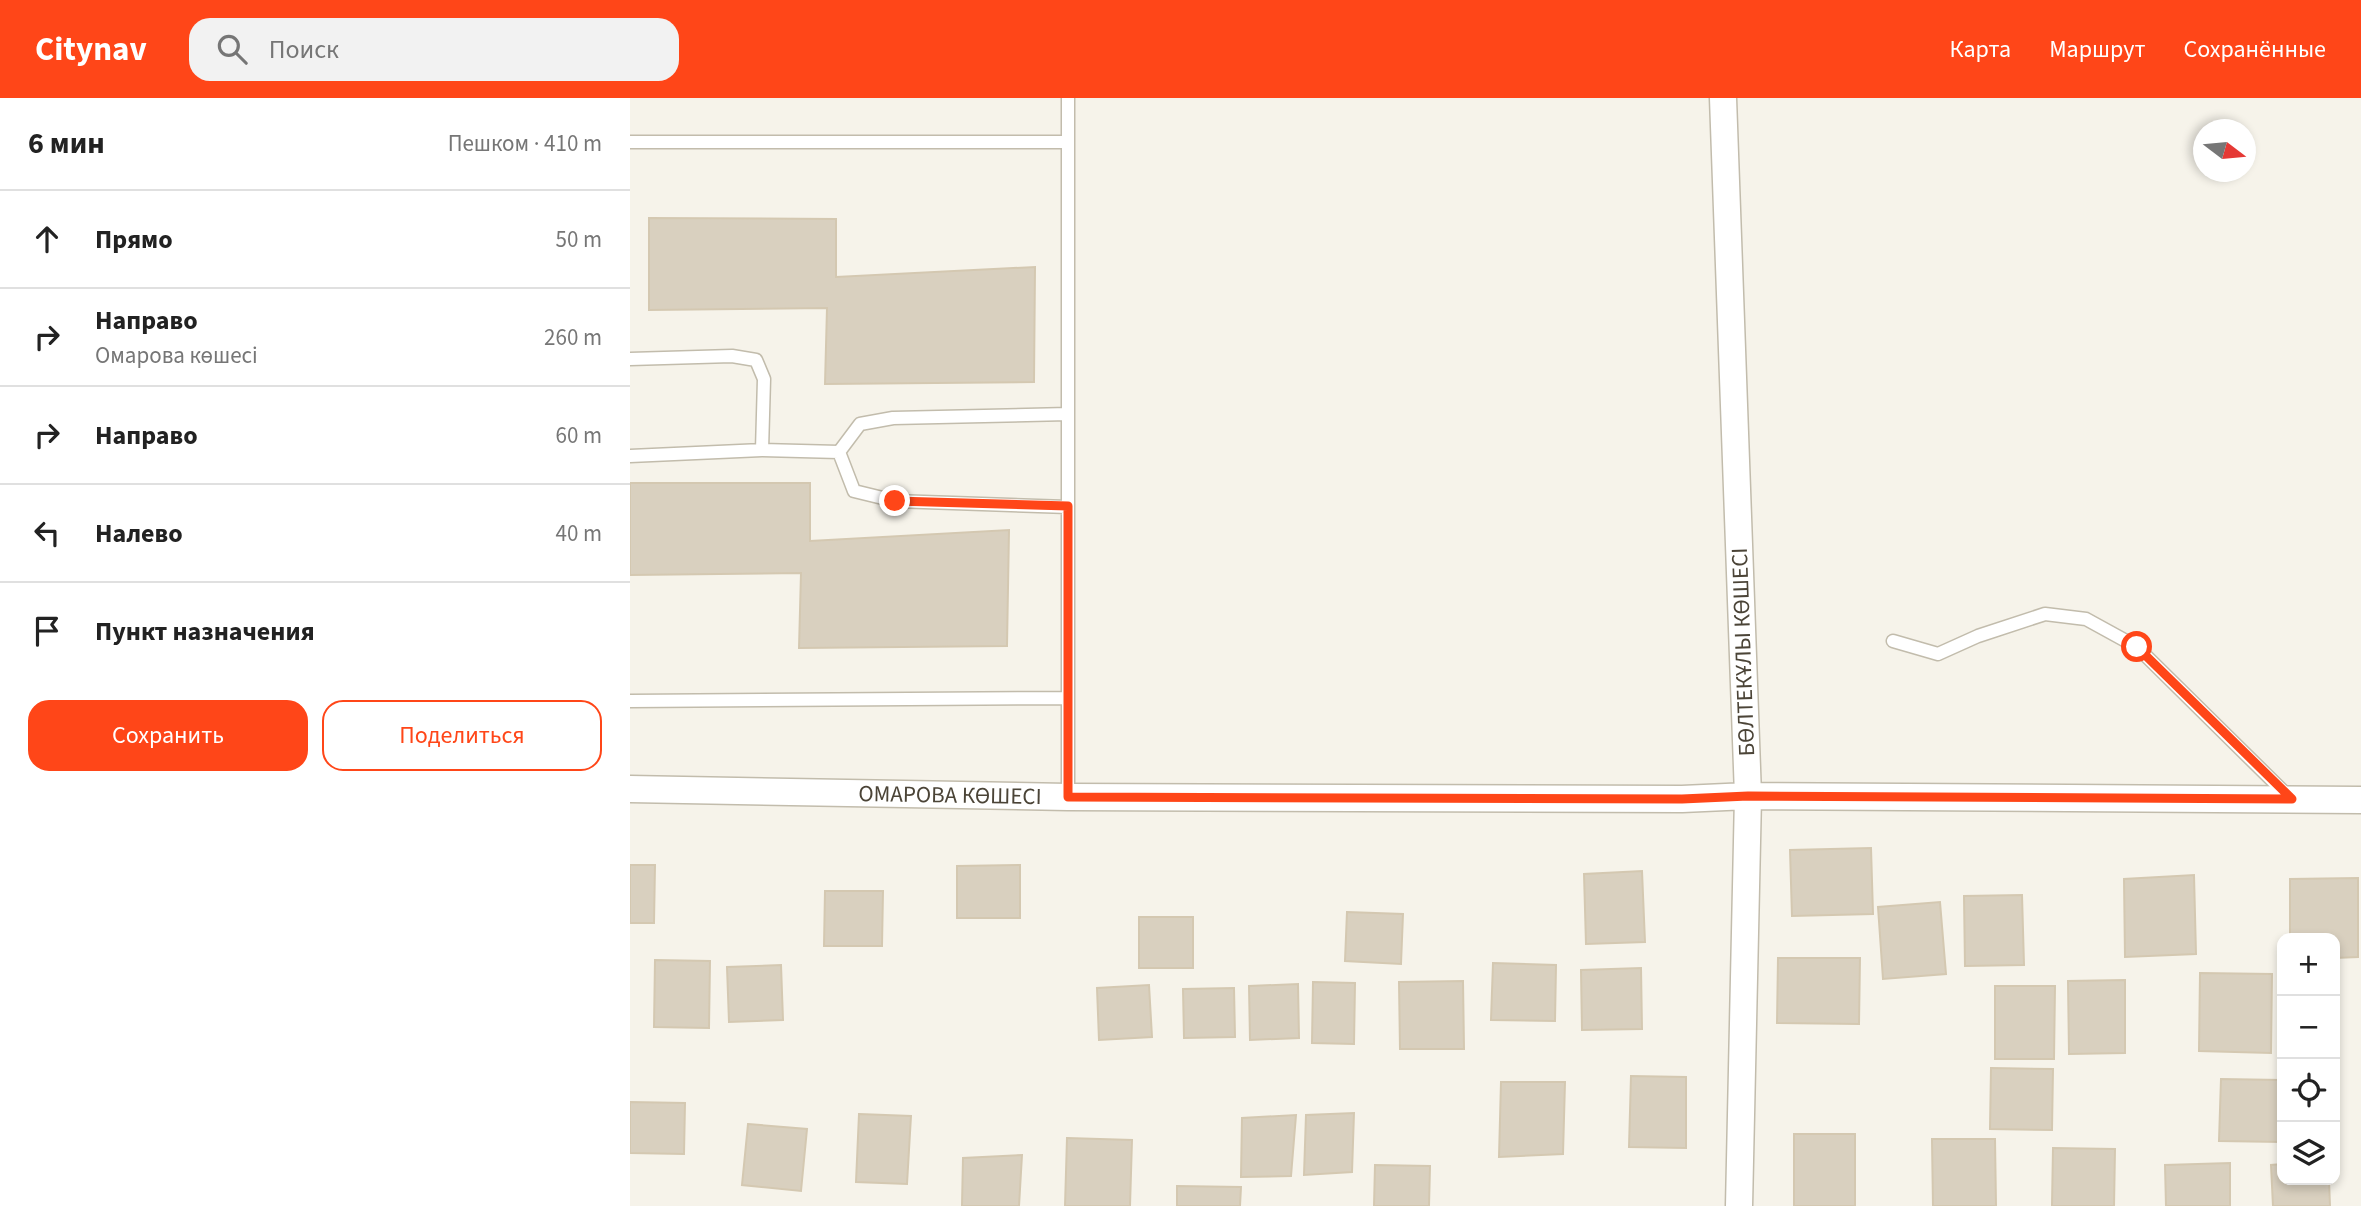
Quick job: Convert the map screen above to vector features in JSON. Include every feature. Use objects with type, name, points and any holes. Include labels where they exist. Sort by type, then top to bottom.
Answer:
[{"type":"street","name":"БӨЛТЕКҰЛЫ КӨШЕСІ","points":[[1723,98],[1748,796],[1739,1206]]},
{"type":"street","name":"ОМАРОВА КӨШЕСІ","points":[[630,789],[1068,797],[1682,799],[1748,796],[2361,800]]},
{"type":"lane","points":[[1068,98],[1068,797]]},
{"type":"lane","points":[[630,142],[1068,142]]},
{"type":"lane","points":[[630,359],[732,356],[756,360],[764,379],[762,450]]},
{"type":"lane","points":[[839,452],[860,424],[893,418],[1068,414]]},
{"type":"lane","points":[[630,456],[762,450],[839,452]]},
{"type":"lane","points":[[839,452],[854,491],[895,501],[1068,506]]},
{"type":"lane","points":[[1893,641],[1938,654],[1978,636],[2045,614],[2086,620],[2137,647],[2292,799]]},
{"type":"lane","points":[[630,701],[1068,698]]},
{"type":"building","points":[[649,218],[836,219],[836,277],[1035,267],[1034,382],[825,384],[827,308],[649,310]]},
{"type":"building","points":[[630,483],[810,483],[810,541],[1009,530],[1007,646],[799,648],[801,573],[630,575]]},
{"type":"building","points":[[1871,848],[1873,914],[1792,916],[1790,850]]},
{"type":"building","points":[[630,865],[655,865],[654,923],[630,923]]},
{"type":"building","points":[[1020,865],[1020,918],[957,918],[957,866]]},
{"type":"building","points":[[1642,871],[1645,942],[1586,944],[1584,874]]},
{"type":"building","points":[[2194,875],[2196,954],[2125,957],[2124,879]]},
{"type":"building","points":[[2358,878],[2358,957],[2340,958],[2340,933],[2290,933],[2290,879]]},
{"type":"building","points":[[825,891],[883,891],[882,946],[824,946]]},
{"type":"building","points":[[2022,895],[2024,965],[1965,966],[1964,896]]},
{"type":"building","points":[[1940,902],[1946,974],[1883,979],[1878,907]]},
{"type":"building","points":[[1347,912],[1403,914],[1401,964],[1345,961]]},
{"type":"building","points":[[1139,917],[1193,917],[1193,968],[1139,968]]},
{"type":"building","points":[[1778,958],[1860,958],[1859,1024],[1777,1023]]},
{"type":"building","points":[[655,960],[710,961],[709,1028],[654,1027]]},
{"type":"building","points":[[1493,963],[1556,965],[1555,1021],[1491,1020]]},
{"type":"building","points":[[781,965],[783,1020],[729,1022],[727,967]]},
{"type":"building","points":[[1641,968],[1642,1029],[1582,1030],[1581,970]]},
{"type":"building","points":[[2200,973],[2272,974],[2271,1053],[2199,1051]]},
{"type":"building","points":[[2125,980],[2125,1053],[2069,1054],[2068,981]]},
{"type":"building","points":[[1463,981],[1464,1049],[1400,1049],[1399,982]]},
{"type":"building","points":[[1313,982],[1355,983],[1354,1044],[1312,1043]]},
{"type":"building","points":[[1298,984],[1299,1038],[1250,1040],[1249,986]]},
{"type":"building","points":[[1149,985],[1152,1037],[1099,1040],[1097,988]]},
{"type":"building","points":[[1995,986],[2055,986],[2054,1059],[1995,1059]]},
{"type":"building","points":[[1234,988],[1235,1037],[1184,1038],[1183,989]]},
{"type":"building","points":[[1991,1068],[2053,1069],[2052,1130],[1990,1129]]},
{"type":"building","points":[[1631,1076],[1686,1077],[1686,1148],[1629,1147]]},
{"type":"building","points":[[2221,1079],[2277,1080],[2277,1142],[2219,1141]]},
{"type":"building","points":[[1501,1082],[1565,1082],[1563,1154],[1499,1157]]},
{"type":"building","points":[[630,1102],[685,1103],[684,1154],[630,1153]]},
{"type":"building","points":[[1354,1113],[1352,1172],[1304,1175],[1306,1115]]},
{"type":"building","points":[[859,1114],[911,1116],[907,1184],[856,1182]]},
{"type":"building","points":[[1296,1115],[1291,1176],[1241,1177],[1242,1118]]},
{"type":"building","points":[[748,1124],[807,1129],[801,1191],[742,1185]]},
{"type":"building","points":[[1794,1134],[1855,1134],[1855,1206],[1794,1206]]},
{"type":"building","points":[[1067,1138],[1132,1140],[1130,1206],[1065,1206]]},
{"type":"building","points":[[1932,1139],[1995,1139],[1996,1206],[1933,1206]]},
{"type":"building","points":[[2053,1148],[2115,1149],[2114,1206],[2052,1206]]},
{"type":"building","points":[[1022,1155],[1019,1206],[962,1206],[963,1158]]},
{"type":"building","points":[[2230,1163],[2230,1206],[2166,1206],[2165,1165]]},
{"type":"building","points":[[2277,1164],[2277,1185],[2329,1185],[2330,1206],[2273,1206],[2271,1165]]},
{"type":"building","points":[[1375,1165],[1430,1166],[1429,1206],[1374,1206]]},
{"type":"building","points":[[1177,1186],[1241,1187],[1240,1206],[1177,1206]]},
{"type":"route","points":[[895,501],[1068,506],[1068,797],[1682,799],[1748,796],[2292,799],[2137,647]]}]
